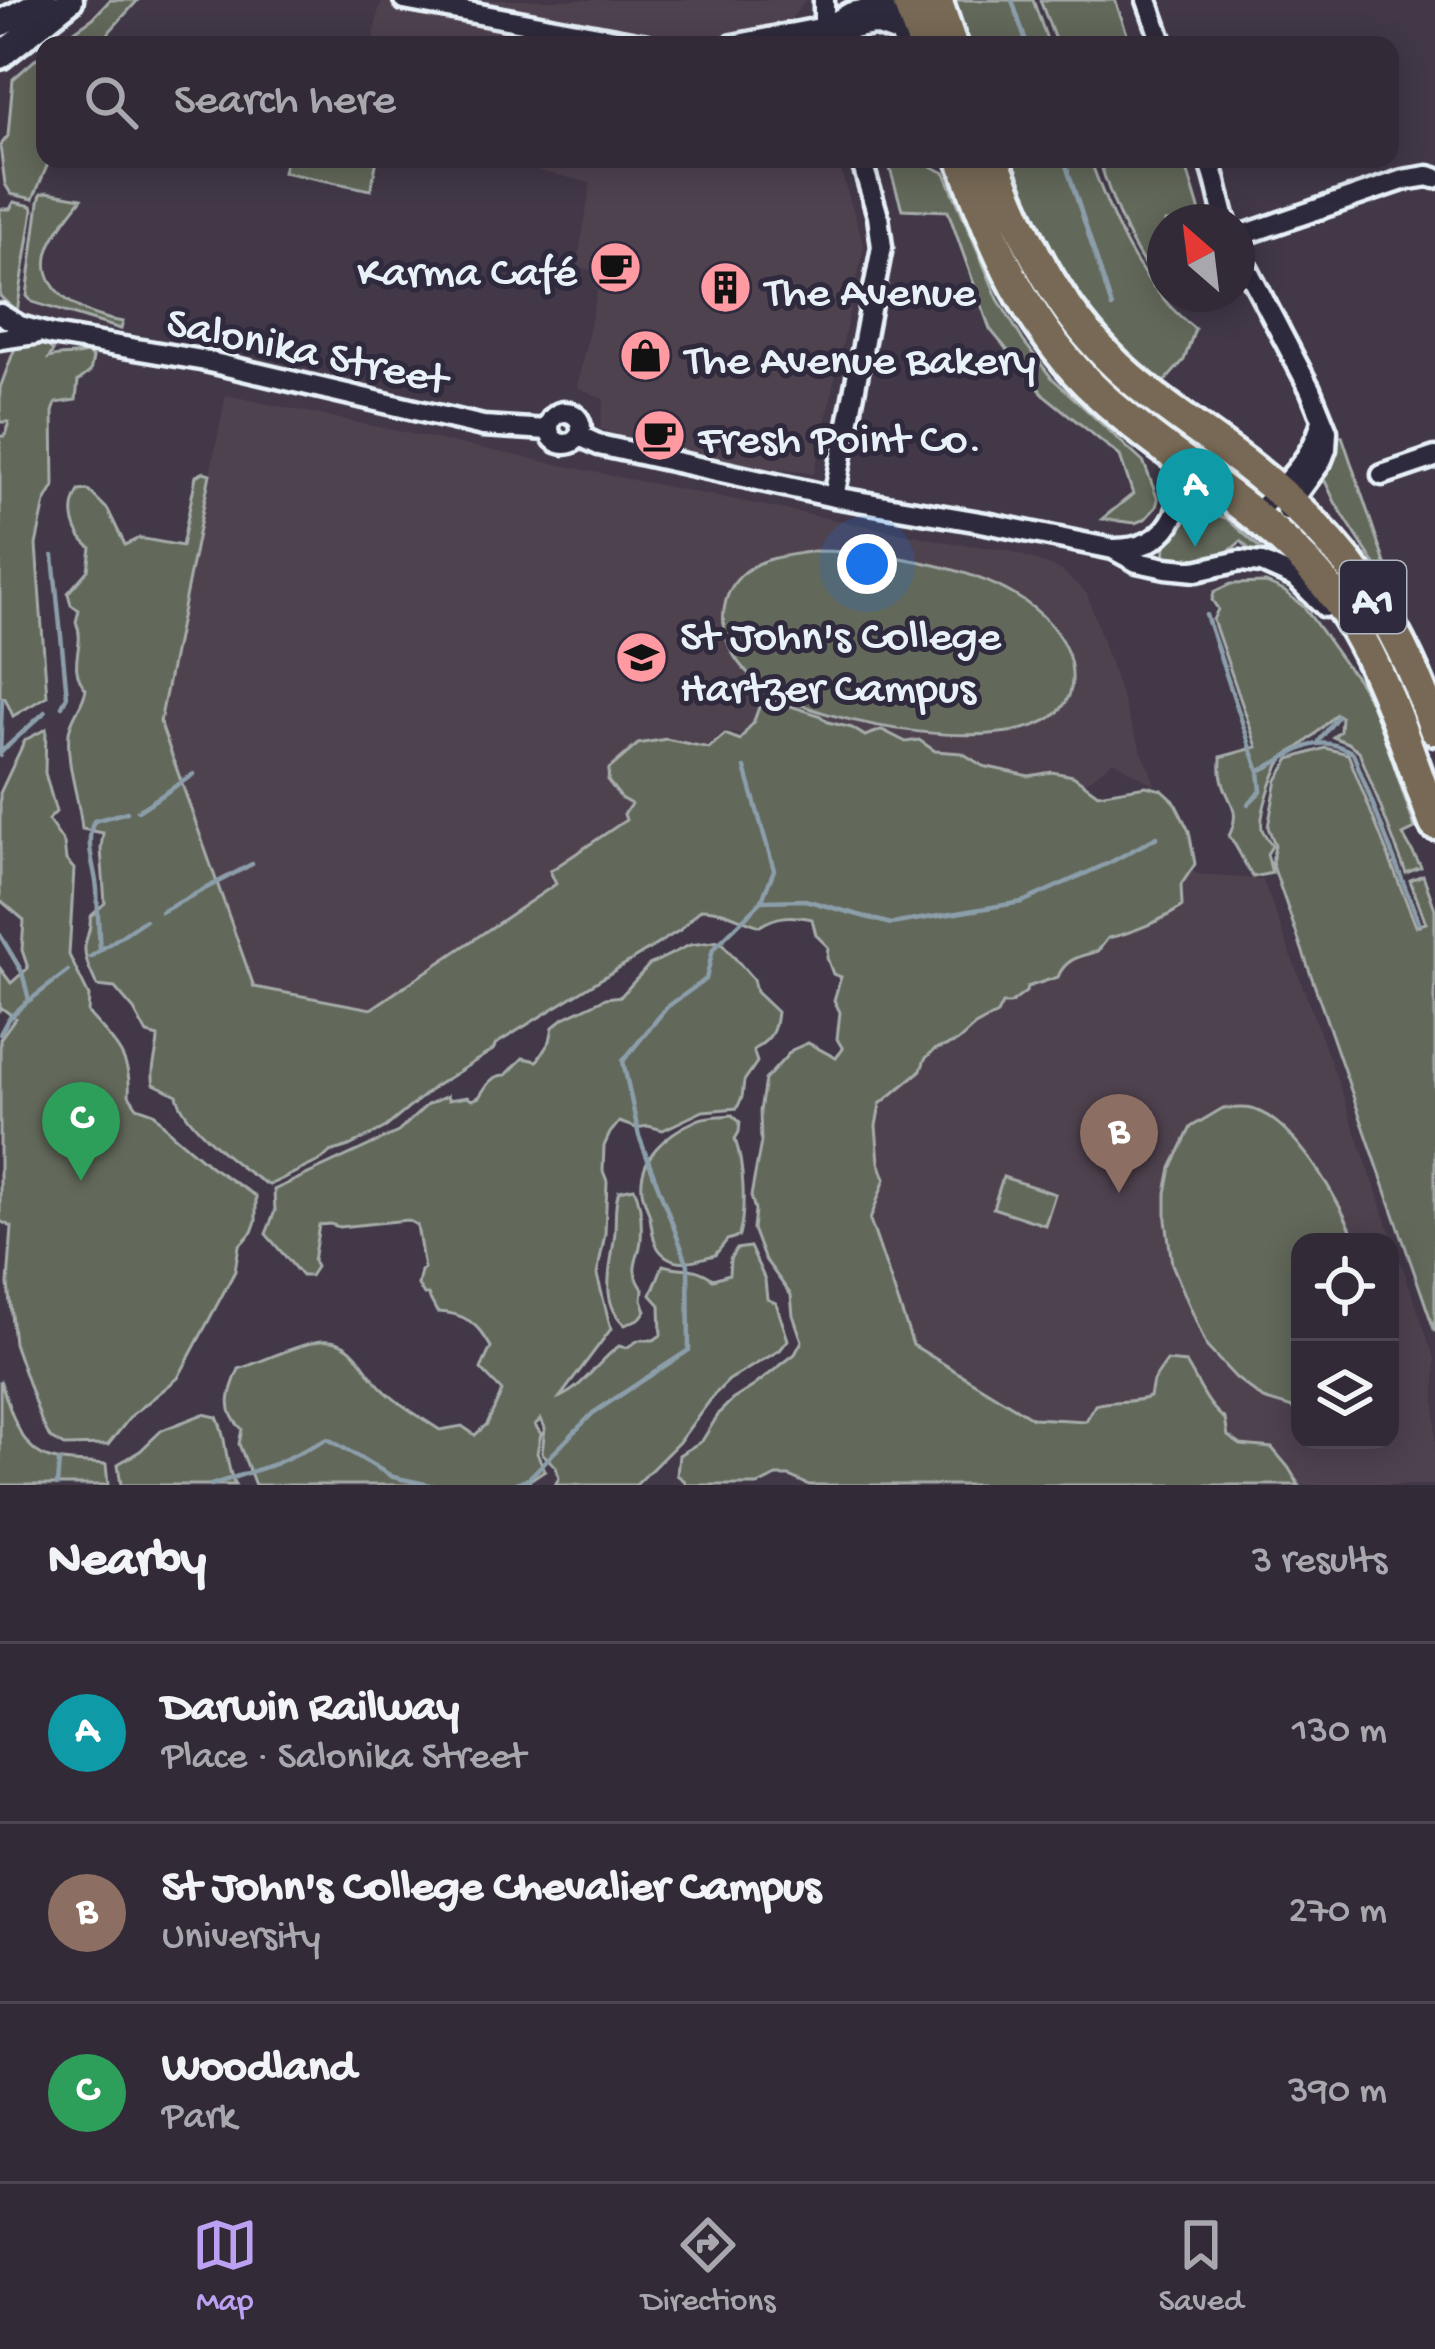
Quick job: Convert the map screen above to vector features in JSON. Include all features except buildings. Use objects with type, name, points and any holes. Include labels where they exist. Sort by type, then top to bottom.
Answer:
[{"type":"highway","points":[[919,15],[941,36]]},
{"type":"highway","name":"A1","points":[[964,168],[1006,270],[1059,352],[1101,396],[1263,520],[1327,586],[1374,666],[1435,824]]},
{"type":"highway","name":"A1","points":[[997,168],[1046,276],[1089,336],[1147,393],[1285,496],[1329,538],[1367,587],[1418,683],[1435,729]]},
{"type":"street","points":[[0,24],[44,0]]},
{"type":"street","points":[[0,56],[70,0]]},
{"type":"street","points":[[404,0],[598,36]]},
{"type":"street","points":[[824,0],[828,36]]},
{"type":"street","points":[[1148,0],[1160,36]]},
{"type":"street","points":[[830,36],[851,11],[919,15]]},
{"type":"street","points":[[834,36],[847,29],[919,15]]},
{"type":"street","points":[[864,168],[882,247],[834,497],[1125,549],[1147,542],[1169,525],[1184,487],[1181,459]]},
{"type":"street","points":[[1212,168],[1220,204]]},
{"type":"street","points":[[1255,231],[1403,180],[1435,178]]},
{"type":"street","points":[[1255,284],[1316,402],[1321,423],[1285,496],[1263,520]]},
{"type":"street","name":"Salonika Street","points":[[0,314],[20,326],[52,335],[201,360],[483,426],[548,430],[557,412],[568,411],[582,426],[580,436],[599,445],[834,497]]},
{"type":"street","name":"Salonika Street","points":[[0,339],[52,335]]},
{"type":"street","points":[[1382,476],[1435,457]]},
{"type":"street","points":[[1113,549],[1137,562],[1189,571],[1251,561],[1288,572],[1317,596],[1374,666]]},
{"type":"shaded area","points":[[384,0],[806,0],[792,17],[795,36],[374,36]]},
{"type":"shaded area","points":[[526,168],[840,168],[864,246],[814,474],[641,446],[600,428],[604,399],[577,387],[601,273],[577,266],[591,183]]},
{"type":"shaded area","name":"St John's College Hartzer Campus","points":[[226,395],[608,475],[1008,550],[1061,570],[1087,594],[1156,786],[1113,761],[1046,814],[724,731],[628,819],[551,872],[557,883],[370,1009],[253,987],[160,722]]},
{"type":"shaded area","points":[[1185,868],[1198,874],[1263,880],[1391,1233],[1291,1233],[1291,1449],[1399,1449],[1399,1257],[1435,1360],[1435,1485],[1244,1485],[1087,1421],[1032,1418],[913,1345],[851,1167],[851,1130],[941,1040]]},
{"type":"green space","points":[[110,0],[138,0],[107,36],[67,36]]},
{"type":"green space","points":[[947,0],[1033,0],[1046,36],[960,36]]},
{"type":"green space","points":[[1040,0],[1115,0],[1128,36],[1054,36]]},
{"type":"green space","points":[[36,59],[36,168],[46,168],[33,199],[11,194],[5,184],[0,146],[8,136],[13,79]]},
{"type":"green space","points":[[284,168],[375,168],[371,190],[283,172]]},
{"type":"green space","points":[[890,168],[935,168],[945,173],[998,299],[1024,342],[1051,377],[1144,463],[1158,500],[1145,519],[1135,523],[1102,519],[1133,494],[1120,456],[1044,395],[990,329],[948,211],[902,209]]},
{"type":"green space","points":[[1008,168],[1093,168],[1130,252],[1147,277],[1147,312],[1176,312],[1195,329],[1184,360],[1158,389],[1070,298]]},
{"type":"green space","points":[[1102,168],[1187,168],[1198,204],[1147,204],[1147,268],[1125,229]]},
{"type":"green space","points":[[47,192],[82,198],[50,246],[49,277],[66,299],[123,322],[121,329],[32,302],[27,296],[39,202]]},
{"type":"green space","points":[[14,202],[33,210],[17,312],[0,296],[0,209],[10,209]]},
{"type":"green space","points":[[47,344],[53,351],[49,358],[86,353],[93,358],[90,372],[78,381],[76,400],[56,403],[53,412],[54,486],[45,502],[36,545],[47,696],[13,716],[0,697],[0,436],[5,436],[9,422],[0,422],[0,388],[16,345]]},
{"type":"green space","points":[[1336,436],[1342,436],[1397,599],[1320,478],[1330,464]]},
{"type":"green space","points":[[210,474],[160,722],[254,987],[371,1009],[556,884],[550,871],[626,820],[624,814],[631,804],[608,781],[609,769],[638,744],[666,739],[709,748],[725,734],[740,740],[759,707],[778,702],[865,736],[882,730],[906,742],[919,740],[935,751],[962,753],[983,766],[1029,776],[1052,772],[1073,776],[1098,794],[1146,786],[1162,790],[1174,801],[1189,831],[1195,864],[1181,885],[1182,906],[1108,938],[1098,951],[1070,962],[1058,977],[1027,987],[957,1042],[934,1050],[921,1070],[880,1104],[876,1126],[885,1179],[870,1220],[913,1345],[1032,1418],[1086,1421],[1095,1405],[1150,1397],[1153,1381],[1167,1361],[1186,1363],[1225,1419],[1228,1436],[1241,1445],[1272,1448],[1299,1485],[809,1485],[776,1476],[758,1485],[685,1485],[677,1475],[679,1455],[702,1441],[732,1400],[795,1354],[802,1341],[791,1295],[764,1258],[753,1229],[751,1196],[765,1080],[792,1050],[808,1043],[836,1058],[843,1049],[837,1039],[840,1012],[834,1000],[841,977],[833,974],[828,947],[816,935],[812,919],[784,917],[760,926],[701,909],[680,930],[496,1044],[386,1127],[269,1185],[216,1146],[190,1119],[177,1095],[154,1084],[158,1037],[147,1034],[115,988],[97,986],[89,967],[85,947],[90,917],[105,903],[103,833],[82,829],[69,746],[70,728],[86,689],[77,672],[79,610],[71,605],[68,593],[88,570],[91,548],[74,521],[75,498],[79,491],[88,490],[108,510],[125,545],[139,538],[182,546],[196,476]]},
{"type":"green space","points":[[1213,514],[1226,518],[1261,549],[1260,555],[1241,541],[1214,558],[1164,563],[1165,545],[1175,537],[1183,519]]},
{"type":"green space","points":[[814,551],[918,561],[991,583],[1023,600],[1048,622],[1066,649],[1072,680],[1066,702],[1038,724],[964,735],[874,725],[798,704],[773,691],[750,675],[728,644],[726,601],[740,576],[752,567]]},
{"type":"green space","points":[[1266,583],[1304,607],[1367,695],[1415,829],[1403,835],[1421,867],[1406,873],[1359,751],[1333,737],[1340,731],[1341,717],[1336,714],[1285,756],[1273,780],[1262,822],[1272,846],[1267,854],[1272,873],[1253,877],[1229,836],[1234,811],[1222,778],[1221,757],[1257,747],[1213,620],[1218,609],[1212,600],[1214,592],[1231,584]]},
{"type":"green space","points":[[46,729],[45,773],[56,812],[48,820],[74,869],[69,955],[89,996],[88,1013],[124,1059],[129,1095],[137,1107],[154,1113],[211,1167],[256,1196],[252,1232],[239,1246],[235,1271],[178,1378],[131,1416],[108,1445],[64,1446],[50,1438],[41,1420],[14,1343],[8,1284],[12,1227],[0,1221],[0,1039],[15,1018],[0,1010],[0,968],[11,983],[28,968],[22,950],[24,920],[0,900],[0,793],[25,740]]},
{"type":"green space","points":[[1325,748],[1348,754],[1416,926],[1426,923],[1410,880],[1423,875],[1435,909],[1435,1332],[1272,863],[1275,845],[1268,827],[1277,780],[1290,759]]},
{"type":"green space","points":[[720,941],[753,979],[756,992],[777,1012],[773,1030],[753,1050],[757,1062],[744,1081],[737,1108],[703,1111],[663,1130],[619,1122],[610,1133],[604,1146],[605,1234],[597,1275],[611,1329],[560,1397],[619,1346],[626,1348],[661,1335],[660,1305],[651,1295],[663,1265],[713,1279],[729,1274],[736,1249],[750,1247],[765,1280],[767,1299],[776,1303],[788,1340],[780,1350],[729,1380],[679,1442],[636,1485],[555,1485],[559,1478],[556,1467],[542,1453],[545,1428],[541,1419],[535,1425],[541,1434],[537,1453],[545,1470],[522,1485],[255,1485],[239,1444],[242,1429],[232,1415],[230,1393],[239,1369],[280,1353],[321,1341],[343,1344],[391,1396],[440,1430],[462,1426],[475,1435],[487,1424],[502,1391],[481,1369],[491,1347],[481,1332],[463,1317],[437,1312],[418,1285],[424,1269],[417,1225],[407,1220],[319,1225],[316,1267],[310,1276],[302,1276],[266,1234],[275,1211],[274,1190],[398,1132],[427,1105],[447,1096],[448,1100],[479,1097],[492,1079],[506,1075],[523,1058],[537,1061],[553,1027],[564,1018],[621,996],[649,965],[690,945]]},
{"type":"green space","points":[[1223,1108],[1252,1109],[1268,1116],[1314,1165],[1352,1233],[1291,1233],[1291,1408],[1263,1399],[1207,1347],[1172,1264],[1166,1193],[1171,1168],[1191,1127]]},
{"type":"green space","points":[[732,1115],[740,1122],[735,1139],[743,1187],[739,1236],[727,1240],[715,1255],[674,1260],[664,1255],[655,1240],[642,1190],[645,1167],[656,1148],[684,1126]]},
{"type":"green space","points":[[1003,1177],[1055,1194],[1045,1225],[993,1208]]},
{"type":"green space","points":[[634,1188],[641,1227],[635,1269],[646,1311],[625,1325],[611,1304],[609,1280],[617,1196],[619,1191]]},
{"type":"green space","points":[[0,1380],[17,1425],[38,1453],[56,1460],[106,1464],[108,1485],[0,1485]]},
{"type":"green space","points":[[203,1414],[217,1417],[235,1485],[121,1485],[118,1464],[162,1430]]},
{"type":"waterway","points":[[1012,0],[1024,36]]},
{"type":"waterway","points":[[1067,168],[1112,307]]},
{"type":"waterway","points":[[53,556],[67,696],[62,706]]},
{"type":"waterway","points":[[1206,615],[1258,769]]},
{"type":"waterway","points":[[0,756],[2,700]]},
{"type":"waterway","points":[[1,752],[45,712]]},
{"type":"waterway","points":[[1319,741],[1337,717]]},
{"type":"waterway","points":[[1248,804],[1261,791],[1259,771],[1294,752],[1327,744],[1353,753],[1419,923]]},
{"type":"waterway","points":[[745,768],[774,870],[762,900]]},
{"type":"waterway","points":[[138,811],[194,774]]},
{"type":"waterway","points":[[100,949],[91,830],[94,821],[127,812]]},
{"type":"waterway","points":[[509,1485],[528,1479],[593,1413],[689,1350],[688,1265],[639,1136],[623,1061],[667,1007],[706,979],[713,949],[762,901],[805,900],[891,924],[1022,902],[1157,837]]},
{"type":"waterway","points":[[161,912],[252,864]]},
{"type":"waterway","points":[[90,957],[145,920]]},
{"type":"waterway","points":[[0,935],[22,972],[29,1000],[8,1019],[0,1034]]},
{"type":"waterway","points":[[30,1000],[68,971]]},
{"type":"waterway","points":[[211,1485],[275,1464],[328,1439],[393,1477],[430,1485]]},
{"type":"waterway","points":[[57,1485],[59,1461]]},
{"type":"place","name":"Karma Café","points":[[616,268]]},
{"type":"place","name":"The Avenue","points":[[726,288]]},
{"type":"place","name":"The Avenue Bakery","points":[[646,356]]},
{"type":"place","name":"Fresh Point Co.","points":[[659,435]]},
{"type":"place","name":"Darwin Railway","points":[[1195,547]]},
{"type":"place","name":"St John's College Hartzer Campus","points":[[641,658]]},
{"type":"place","name":"Woodland","points":[[81,1181]]},
{"type":"place","name":"St John's College Chevalier Campus","points":[[1119,1193]]}]
